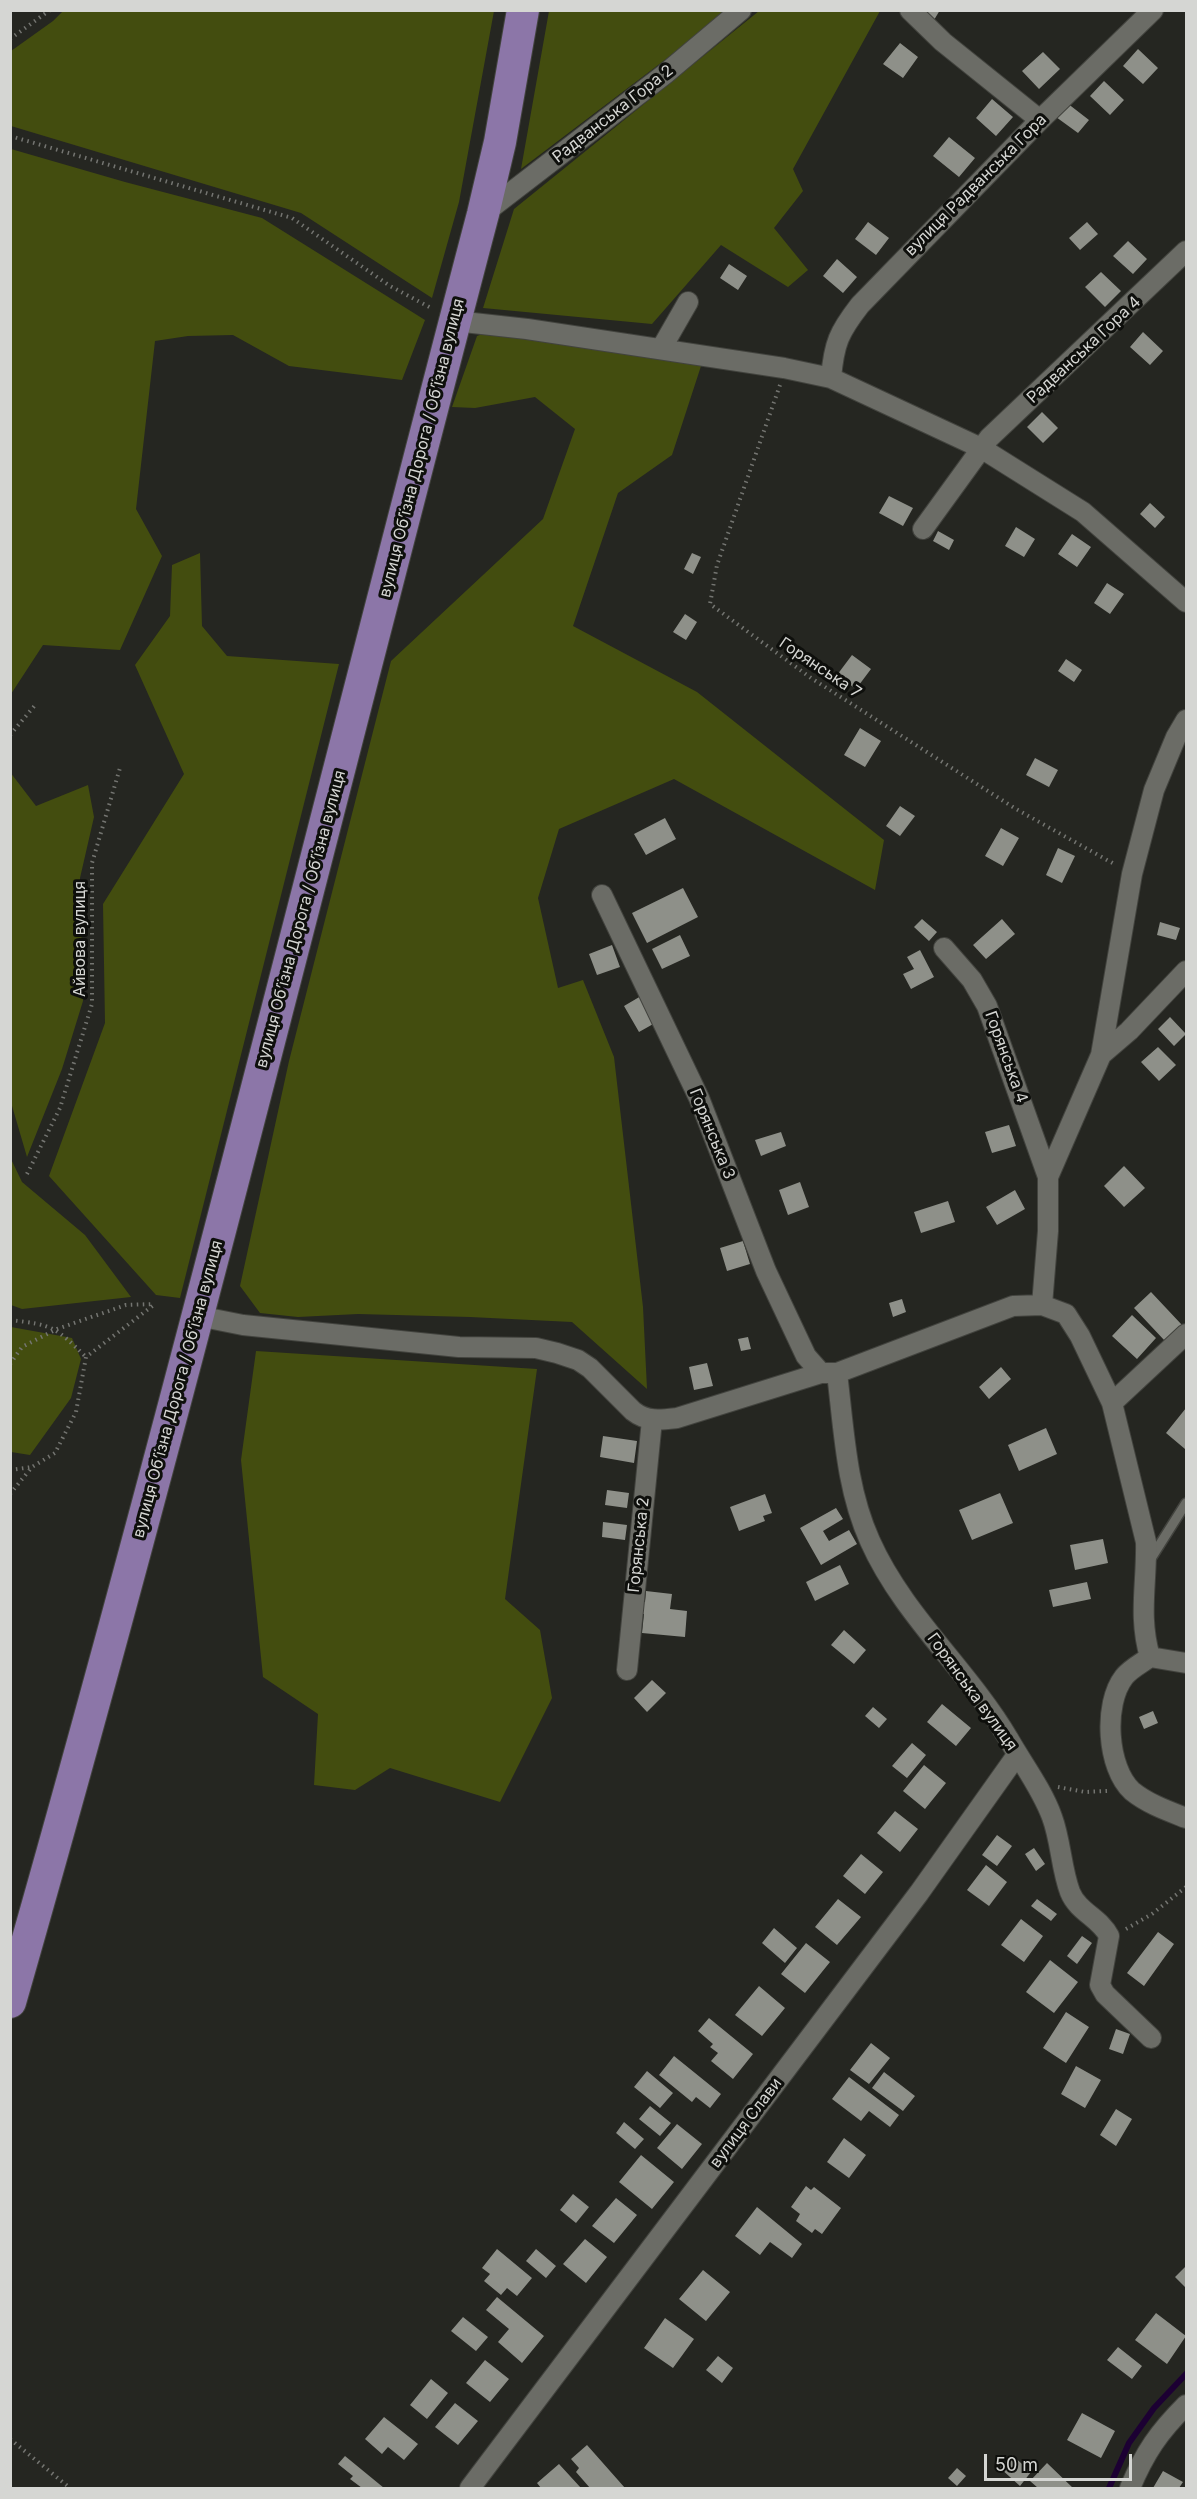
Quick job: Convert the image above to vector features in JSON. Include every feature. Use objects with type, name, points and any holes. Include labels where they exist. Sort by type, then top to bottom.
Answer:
[{"type":"highway","name":"вулиця Обʼїзна Дорога / Обʼїзна вулиця","points":[[10,2002],[62,1824],[198,1316],[483,214],[500,142],[523,10]]},
{"type":"street","name":"Радванська Гора 2","points":[[483,214],[665,74],[741,10]]},
{"type":"street","points":[[910,10],[944,42],[1040,120]]},
{"type":"street","name":"вулиця Радванська Гора","points":[[831,378],[834,351],[842,328],[860,305],[1040,120],[1153,10]]},
{"type":"street","name":"Радванська Гора 4","points":[[923,529],[981,448],[1186,251]]},
{"type":"street","points":[[661,349],[688,302]]},
{"type":"street","points":[[455,321],[661,349],[784,368],[831,378],[981,448],[1083,512],[1186,602]]},
{"type":"street","points":[[1042,1305],[1048,1231],[1048,1177],[1101,1055],[1132,874],[1154,790],[1176,737],[1186,720]]},
{"type":"street","name":"Горянська 3","points":[[602,895],[699,1098],[766,1271],[806,1356],[829,1373]]},
{"type":"street","name":"Горянська 4","points":[[944,948],[972,980],[987,1006],[1048,1177]]},
{"type":"street","points":[[1101,1055],[1128,1031],[1186,971]]},
{"type":"street","points":[[198,1316],[243,1325],[459,1347],[536,1348],[578,1360],[590,1368],[633,1411],[641,1417],[652,1420],[676,1418],[829,1373],[1012,1306],[1042,1305],[1066,1314],[1080,1336],[1112,1403],[1146,1542],[1147,1565],[1142,1612],[1150,1657]]},
{"type":"street","points":[[1112,1403],[1186,1334]]},
{"type":"street","name":"Горянська вулиця","points":[[829,1373],[847,1466],[869,1539],[904,1601],[961,1671],[996,1719],[1034,1782],[1052,1817],[1071,1893],[1079,1907],[1106,1930],[1108,1936]]},
{"type":"street","name":"Горянська 2","points":[[627,1670],[652,1420]]},
{"type":"street","points":[[1186,1663],[1150,1657],[1124,1677],[1114,1700],[1110,1736],[1116,1769],[1132,1790],[1159,1807],[1186,1818]]},
{"type":"street","name":"вулиця Слави","points":[[470,2488],[912,1903],[1017,1755]]},
{"type":"street","points":[[1108,1936],[1100,1985],[1105,1994],[1151,2038]]},
{"type":"street","points":[[1130,2488],[1153,2441],[1186,2404]]},
{"type":"lane","points":[[1147,1565],[1186,1503]]},
{"type":"path","points":[[10,39],[50,10]]},
{"type":"path","points":[[10,136],[292,218],[390,286],[455,321]]},
{"type":"path","name":"Горянська 7","points":[[784,368],[771,416],[717,565],[710,604],[811,678],[1016,809],[1132,874]]},
{"type":"path","points":[[10,735],[36,704]]},
{"type":"path","name":"Айвова вулиця","points":[[27,1174],[60,1108],[92,1004],[92,863],[120,768]]},
{"type":"path","points":[[10,1364],[22,1347],[57,1329],[126,1305],[154,1304],[86,1357],[76,1412],[55,1453],[32,1467],[10,1494]]},
{"type":"path","points":[[10,1320],[41,1323],[57,1329],[86,1357]]},
{"type":"path","points":[[10,1470],[32,1467]]},
{"type":"path","points":[[1034,1782],[1084,1792],[1132,1790]]},
{"type":"path","points":[[1108,1936],[1137,1924],[1186,1887]]},
{"type":"path","points":[[10,2439],[70,2488]]},
{"type":"green space","points":[[64,10],[494,11],[459,202],[432,298],[301,213],[11,126],[11,51],[53,21]]},
{"type":"green space","points":[[549,11],[726,11],[703,31],[521,169]]},
{"type":"green space","points":[[759,11],[880,11],[793,169],[803,191],[774,228],[808,270],[788,287],[721,245],[652,324],[483,308],[514,209]]},
{"type":"green space","points":[[11,149],[262,218],[425,320],[402,380],[289,366],[233,335],[188,336],[155,341],[136,509],[162,556],[120,650],[43,645],[11,694]]},
{"type":"green space","points":[[488,332],[702,363],[672,455],[618,493],[573,626],[697,692],[884,840],[875,890],[674,779],[559,829],[538,898],[558,988],[583,980],[614,1057],[643,1307],[647,1389],[572,1322],[358,1314],[298,1317],[260,1313],[240,1286],[289,1061],[391,661],[543,519],[575,429],[535,397],[475,408],[452,407],[477,336]]},
{"type":"green space","points":[[200,553],[202,626],[227,656],[339,664],[180,1298],[156,1295],[49,1176],[105,1023],[103,904],[184,774],[135,665],[170,616],[172,565]]},
{"type":"green space","points":[[10,772],[36,806],[88,785],[94,817],[80,878],[83,1001],[62,1069],[27,1157],[10,1099]]},
{"type":"green space","points":[[11,1159],[22,1182],[85,1235],[131,1297],[22,1309],[11,1305]]},
{"type":"green space","points":[[11,1327],[72,1338],[81,1359],[71,1398],[30,1455],[11,1452]]},
{"type":"green space","points":[[256,1351],[537,1369],[505,1599],[540,1630],[552,1698],[500,1802],[390,1768],[355,1790],[314,1785],[318,1714],[263,1677],[241,1460]]},
{"type":"building","points":[[922,10],[940,10],[934,20]]},
{"type":"building","points":[[900,43],[918,57],[903,78],[883,64]]},
{"type":"building","points":[[1138,49],[1158,68],[1143,84],[1123,66]]},
{"type":"building","points":[[1043,52],[1060,69],[1039,89],[1022,71]]},
{"type":"building","points":[[1104,81],[1124,100],[1110,115],[1090,96]]},
{"type":"building","points":[[992,99],[1013,117],[996,136],[976,118]]},
{"type":"building","points":[[1067,103],[1089,120],[1078,133],[1056,117]]},
{"type":"building","points":[[949,137],[975,158],[959,177],[933,156]]},
{"type":"building","points":[[868,222],[889,238],[876,255],[855,239]]},
{"type":"building","points":[[1087,222],[1098,234],[1080,250],[1069,238]]},
{"type":"building","points":[[1128,241],[1147,259],[1133,274],[1113,256]]},
{"type":"building","points":[[837,259],[857,277],[843,293],[823,276]]},
{"type":"building","points":[[729,264],[747,276],[738,290],[720,278]]},
{"type":"building","points":[[1101,272],[1121,291],[1105,307],[1085,287]]},
{"type":"building","points":[[1143,332],[1163,351],[1150,365],[1130,347]]},
{"type":"building","points":[[1042,412],[1058,428],[1043,443],[1027,427]]},
{"type":"building","points":[[889,496],[913,508],[903,526],[879,513]]},
{"type":"building","points":[[1150,503],[1165,517],[1155,528],[1140,514]]},
{"type":"building","points":[[1016,527],[1035,539],[1024,557],[1005,546]]},
{"type":"building","points":[[938,531],[954,540],[949,550],[933,541]]},
{"type":"building","points":[[1072,534],[1091,547],[1077,567],[1058,554]]},
{"type":"building","points":[[692,553],[701,557],[693,574],[684,569]]},
{"type":"building","points":[[1107,583],[1124,594],[1110,614],[1094,603]]},
{"type":"building","points":[[685,614],[697,622],[686,640],[673,632]]},
{"type":"building","points":[[852,655],[871,669],[856,689],[837,675]]},
{"type":"building","points":[[1066,659],[1082,670],[1074,682],[1058,671]]},
{"type":"building","points":[[860,728],[881,741],[865,767],[844,755]]},
{"type":"building","points":[[1035,758],[1058,770],[1049,787],[1026,775]]},
{"type":"building","points":[[900,806],[915,816],[900,836],[886,826]]},
{"type":"building","points":[[665,818],[676,839],[646,855],[634,834]]},
{"type":"building","points":[[1001,828],[1019,838],[1003,866],[985,856]]},
{"type":"building","points":[[1058,848],[1075,856],[1062,883],[1046,875]]},
{"type":"building","points":[[683,888],[698,917],[647,943],[632,913]]},
{"type":"building","points":[[922,919],[937,932],[929,941],[914,927]]},
{"type":"building","points":[[1002,919],[1015,934],[986,959],[973,945]]},
{"type":"building","points":[[1160,922],[1180,928],[1176,940],[1157,935]]},
{"type":"building","points":[[680,935],[690,956],[662,969],[652,949]]},
{"type":"building","points":[[612,945],[620,967],[597,975],[589,954]]},
{"type":"building","points":[[920,950],[934,977],[911,989],[903,974],[914,969],[907,957]]},
{"type":"building","points":[[641,996],[655,1023],[639,1032],[624,1006]]},
{"type":"building","points":[[1170,1017],[1186,1034],[1174,1046],[1158,1029]]},
{"type":"building","points":[[1158,1047],[1176,1065],[1159,1081],[1141,1062]]},
{"type":"building","points":[[1009,1125],[1016,1146],[992,1153],[985,1132]]},
{"type":"building","points":[[781,1132],[786,1146],[761,1156],[755,1140]]},
{"type":"building","points":[[1124,1166],[1145,1188],[1124,1207],[1104,1186]]},
{"type":"building","points":[[800,1182],[809,1207],[788,1215],[779,1190]]},
{"type":"building","points":[[1015,1190],[1025,1209],[997,1225],[986,1207]]},
{"type":"building","points":[[948,1201],[955,1222],[921,1233],[914,1212]]},
{"type":"building","points":[[743,1241],[750,1264],[727,1271],[720,1248]]},
{"type":"building","points":[[1151,1292],[1182,1325],[1165,1341],[1134,1308]]},
{"type":"building","points":[[902,1299],[906,1312],[893,1317],[889,1303]]},
{"type":"building","points":[[1132,1315],[1156,1338],[1137,1359],[1112,1336]]},
{"type":"building","points":[[748,1337],[751,1349],[741,1351],[738,1339]]},
{"type":"building","points":[[707,1363],[713,1386],[694,1390],[689,1367]]},
{"type":"building","points":[[1001,1367],[1011,1379],[989,1399],[979,1387]]},
{"type":"building","points":[[1186,1408],[1186,1448],[1185,1449],[1166,1433]]},
{"type":"building","points":[[1046,1428],[1057,1454],[1019,1471],[1008,1445]]},
{"type":"building","points":[[603,1436],[637,1441],[634,1463],[600,1457]]},
{"type":"building","points":[[607,1490],[629,1493],[627,1508],[605,1505]]},
{"type":"building","points":[[1000,1493],[1013,1523],[972,1540],[959,1510]]},
{"type":"building","points":[[765,1494],[772,1513],[763,1516],[765,1521],[739,1531],[730,1507]]},
{"type":"building","points":[[836,1508],[843,1519],[823,1531],[829,1541],[849,1530],[857,1544],[821,1565],[800,1528]]},
{"type":"building","points":[[603,1522],[627,1525],[625,1540],[602,1537]]},
{"type":"building","points":[[1103,1539],[1108,1563],[1075,1570],[1070,1545]]},
{"type":"building","points":[[840,1565],[849,1584],[815,1601],[806,1582]]},
{"type":"building","points":[[1087,1582],[1091,1599],[1053,1607],[1049,1590]]},
{"type":"building","points":[[646,1591],[672,1594],[670,1609],[687,1611],[685,1637],[642,1633],[644,1614],[640,1614],[641,1602],[645,1602]]},
{"type":"building","points":[[844,1630],[866,1650],[854,1664],[831,1645]]},
{"type":"building","points":[[652,1680],[666,1693],[647,1712],[634,1698]]},
{"type":"building","points":[[942,1704],[971,1728],[956,1746],[927,1722]]},
{"type":"building","points":[[873,1707],[887,1719],[879,1728],[865,1716]]},
{"type":"building","points":[[1153,1711],[1158,1723],[1144,1729],[1139,1717]]},
{"type":"building","points":[[912,1743],[926,1755],[907,1778],[892,1766]]},
{"type":"building","points":[[924,1765],[946,1783],[925,1809],[903,1791]]},
{"type":"building","points":[[895,1811],[918,1829],[900,1852],[877,1833]]},
{"type":"building","points":[[997,1835],[1012,1846],[997,1866],[982,1855]]},
{"type":"building","points":[[1034,1848],[1045,1864],[1036,1871],[1025,1854]]},
{"type":"building","points":[[861,1854],[883,1872],[865,1894],[843,1876]]},
{"type":"building","points":[[986,1865],[1007,1882],[989,1906],[967,1890]]},
{"type":"building","points":[[838,1899],[861,1917],[837,1945],[815,1927]]},
{"type":"building","points":[[1037,1899],[1057,1914],[1051,1921],[1031,1906]]},
{"type":"building","points":[[1021,1919],[1043,1936],[1024,1962],[1001,1945]]},
{"type":"building","points":[[774,1928],[797,1948],[785,1963],[762,1943]]},
{"type":"building","points":[[1158,1932],[1174,1944],[1144,1986],[1127,1973]]},
{"type":"building","points":[[1082,1936],[1092,1943],[1077,1964],[1067,1956]]},
{"type":"building","points":[[806,1943],[830,1962],[805,1993],[781,1974]]},
{"type":"building","points":[[1050,1960],[1078,1982],[1054,2013],[1026,1992]]},
{"type":"building","points":[[759,1986],[785,2008],[762,2036],[735,2015]]},
{"type":"building","points":[[1066,2012],[1089,2027],[1066,2063],[1043,2048]]},
{"type":"building","points":[[709,2018],[753,2054],[733,2079],[711,2061],[718,2053],[710,2047],[713,2044],[698,2031]]},
{"type":"building","points":[[1116,2029],[1130,2034],[1123,2054],[1109,2049]]},
{"type":"building","points":[[871,2043],[890,2058],[869,2084],[850,2070]]},
{"type":"building","points":[[674,2056],[721,2094],[710,2108],[696,2097],[692,2102],[659,2075]]},
{"type":"building","points":[[1076,2066],[1101,2080],[1085,2108],[1061,2094]]},
{"type":"building","points":[[647,2071],[673,2093],[660,2108],[634,2087]]},
{"type":"building","points":[[884,2072],[915,2096],[903,2111],[872,2088]]},
{"type":"building","points":[[849,2077],[899,2115],[890,2127],[869,2111],[861,2121],[832,2099]]},
{"type":"building","points":[[650,2106],[671,2123],[660,2136],[639,2119]]},
{"type":"building","points":[[1116,2109],[1132,2119],[1116,2146],[1100,2135]]},
{"type":"building","points":[[624,2122],[644,2139],[635,2149],[616,2133]]},
{"type":"building","points":[[677,2124],[702,2144],[682,2169],[657,2148]]},
{"type":"building","points":[[844,2138],[866,2155],[849,2178],[827,2162]]},
{"type":"building","points":[[641,2155],[674,2182],[652,2209],[619,2182]]},
{"type":"building","points":[[806,2186],[811,2190],[814,2187],[841,2208],[822,2234],[815,2229],[812,2233],[796,2221],[800,2214],[791,2207]]},
{"type":"building","points":[[573,2194],[589,2207],[576,2223],[560,2210]]},
{"type":"building","points":[[616,2198],[637,2215],[614,2243],[592,2226]]},
{"type":"building","points":[[757,2207],[802,2244],[792,2258],[770,2242],[760,2255],[735,2236]]},
{"type":"building","points":[[585,2239],[607,2257],[586,2283],[563,2264]]},
{"type":"building","points":[[497,2249],[532,2278],[517,2296],[507,2288],[501,2295],[484,2281],[490,2274],[482,2268]]},
{"type":"building","points":[[536,2249],[556,2266],[546,2278],[526,2261]]},
{"type":"building","points":[[1186,2266],[1186,2288],[1175,2277]]},
{"type":"building","points":[[703,2270],[730,2292],[706,2321],[679,2299]]},
{"type":"building","points":[[497,2297],[544,2336],[522,2363],[498,2342],[509,2329],[486,2310]]},
{"type":"building","points":[[1156,2313],[1186,2336],[1167,2364],[1135,2340]]},
{"type":"building","points":[[463,2317],[488,2337],[476,2351],[451,2331]]},
{"type":"building","points":[[665,2318],[694,2339],[673,2368],[644,2348]]},
{"type":"building","points":[[1118,2347],[1142,2366],[1132,2379],[1107,2360]]},
{"type":"building","points":[[718,2356],[733,2368],[722,2383],[706,2370]]},
{"type":"building","points":[[485,2360],[509,2379],[490,2402],[466,2383]]},
{"type":"building","points":[[431,2379],[448,2393],[427,2419],[410,2405]]},
{"type":"building","points":[[455,2403],[478,2421],[458,2445],[435,2427]]},
{"type":"building","points":[[1082,2413],[1115,2431],[1101,2458],[1067,2440]]},
{"type":"building","points":[[384,2417],[418,2444],[404,2460],[388,2447],[382,2454],[365,2439]]},
{"type":"building","points":[[587,2445],[625,2488],[590,2488],[576,2472],[579,2468],[571,2459]]},
{"type":"building","points":[[1012,2455],[1031,2472],[1020,2486],[1000,2468]]},
{"type":"building","points":[[345,2456],[384,2488],[362,2488],[350,2479],[353,2476],[338,2464]]},
{"type":"building","points":[[1047,2463],[1073,2488],[1038,2488],[1030,2481]]},
{"type":"building","points":[[559,2464],[581,2488],[541,2488],[537,2483]]},
{"type":"building","points":[[957,2468],[966,2476],[957,2486],[948,2478]]},
{"type":"building","points":[[1163,2471],[1183,2482],[1179,2488],[1153,2488]]},
{"type":"waterway","points":[[1109,2488],[1129,2443],[1154,2408],[1186,2374]]}]
